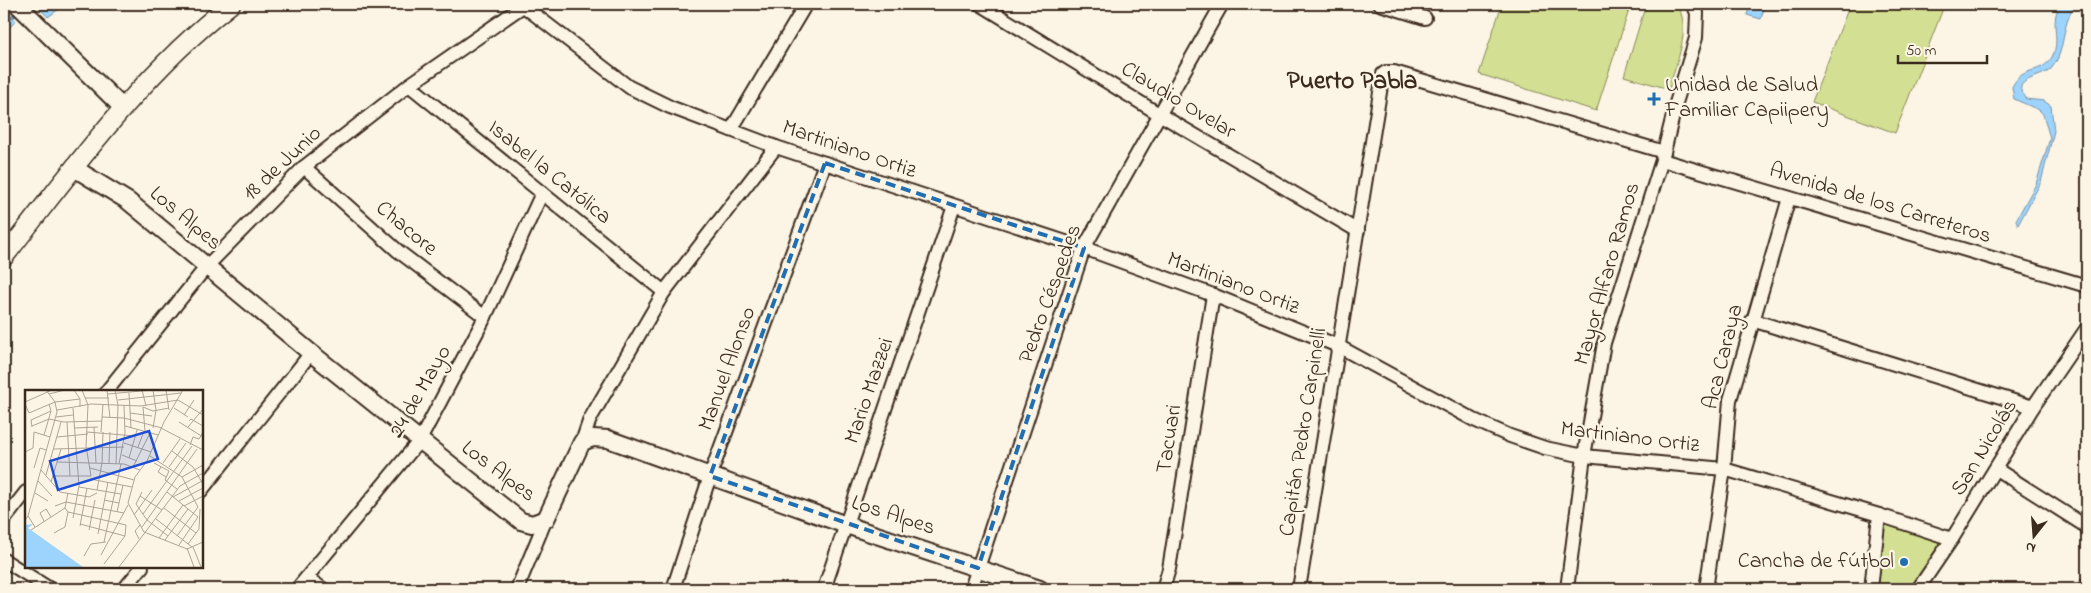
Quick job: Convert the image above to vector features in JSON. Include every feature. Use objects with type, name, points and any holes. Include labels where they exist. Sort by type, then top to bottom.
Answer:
[{"type":"main road","points":[[4,257],[122,107],[205,24],[231,4]]},
{"type":"street","points":[[17,4],[122,107]]},
{"type":"street","points":[[731,130],[806,4]]},
{"type":"street","name":"Claudio Ovelar","points":[[980,4],[1159,114],[1358,231]]},
{"type":"street","name":"Pedro Céspedes","points":[[971,589],[1084,248],[1222,4]]},
{"type":"street","points":[[1380,4],[1425,18]]},
{"type":"street","name":"Mayor Alfaro Ramos","points":[[1567,589],[1584,456],[1604,343],[1663,156],[1676,103],[1696,38],[1697,13],[1693,4]]},
{"type":"street","name":"Martiniano Ortiz","points":[[522,5],[629,87],[670,107],[776,147],[1084,248],[1213,295],[1338,346],[1474,420],[1510,436],[1545,448],[1584,456],[1724,469],[1879,515],[1952,539]]},
{"type":"street","name":"18 de Junio","points":[[108,390],[207,266],[304,167],[409,85],[522,5]]},
{"type":"street","name":"Avenida de los Carreteros","points":[[1383,74],[1394,72],[1663,156],[1790,198],[2087,286]]},
{"type":"street","name":"Capitán Pedro Carpinelli","points":[[1299,589],[1383,74]]},
{"type":"street","name":"Isabel la Católica","points":[[409,85],[664,292]]},
{"type":"street","points":[[582,442],[590,419],[664,292],[776,147]]},
{"type":"street","name":"Manuel Alonso","points":[[673,589],[710,476],[825,163]]},
{"type":"street","name":"Chacore","points":[[304,167],[398,251],[485,317]]},
{"type":"street","name":"Los Alpes","points":[[74,168],[128,201],[311,354],[521,521],[532,524],[546,519],[582,442],[593,438],[608,439],[846,525],[1040,589]]},
{"type":"street","name":"24 de Mayo","points":[[298,589],[420,440],[485,317],[542,193]]},
{"type":"street","name":"Aca Caraya","points":[[1706,589],[1724,469],[1730,400],[1752,320],[1790,198]]},
{"type":"street","name":"Mario Mazzei","points":[[824,589],[954,206]]},
{"type":"street","name":"Tacuari","points":[[1163,589],[1169,569],[1213,295]]},
{"type":"street","points":[[1752,320],[2033,407]]},
{"type":"street","name":"San Nicolás","points":[[1918,589],[1952,539],[2033,407],[2087,328]]},
{"type":"street","points":[[202,490],[311,354]]},
{"type":"street","points":[[1996,469],[2087,527]]},
{"type":"street","points":[[4,520],[25,493]]},
{"type":"street","points":[[1871,589],[1879,515]]},
{"type":"street","points":[[517,589],[546,519]]},
{"type":"street","points":[[4,560],[50,589]]},
{"type":"street","points":[[124,589],[141,568]]},
{"type":"street","points":[[307,578],[322,589]]},
{"type":"street","points":[[2084,589],[2087,584]]},
{"type":"highlighted area","points":[[825,163],[1084,248],[978,568],[710,476]]},
{"type":"green space","points":[[1502,4],[1631,4],[1596,111],[1479,74]]},
{"type":"green space","points":[[1646,4],[1677,4],[1681,14],[1683,35],[1679,57],[1669,89],[1624,76]]},
{"type":"green space","points":[[1850,4],[1938,4],[1944,6],[1895,133],[1812,102]]},
{"type":"green space","points":[[1880,517],[1948,540],[1915,589],[1872,589]]},
{"type":"water","points":[[35,4],[66,4],[48,17]]},
{"type":"water","points":[[1750,4],[1765,4],[1761,19],[1747,15]]},
{"type":"water","points":[[2061,4],[2074,4],[2067,22],[2058,58],[2051,69],[2023,83],[2021,87],[2021,92],[2026,99],[2044,101],[2051,106],[2054,131],[2041,182],[2018,225],[2016,220],[2036,184],[2050,138],[2043,114],[2039,110],[2014,99],[2012,87],[2021,75],[2043,66],[2052,57],[2056,44],[2055,23],[2057,10]]},
{"type":"water","points":[[4,8],[16,21],[4,33]]},
{"type":"waterway","points":[[29,9],[41,4]]},
{"type":"waterway","points":[[4,20],[20,13]]},
{"type":"place","name":"Unidad de Salud Familiar Capiipery","points":[[1654,99]]},
{"type":"place","name":"Cancha de fútbol","points":[[1904,562]]},
{"type":"district","name":"Puerto Pabla","points":[[1352,82]]}]
